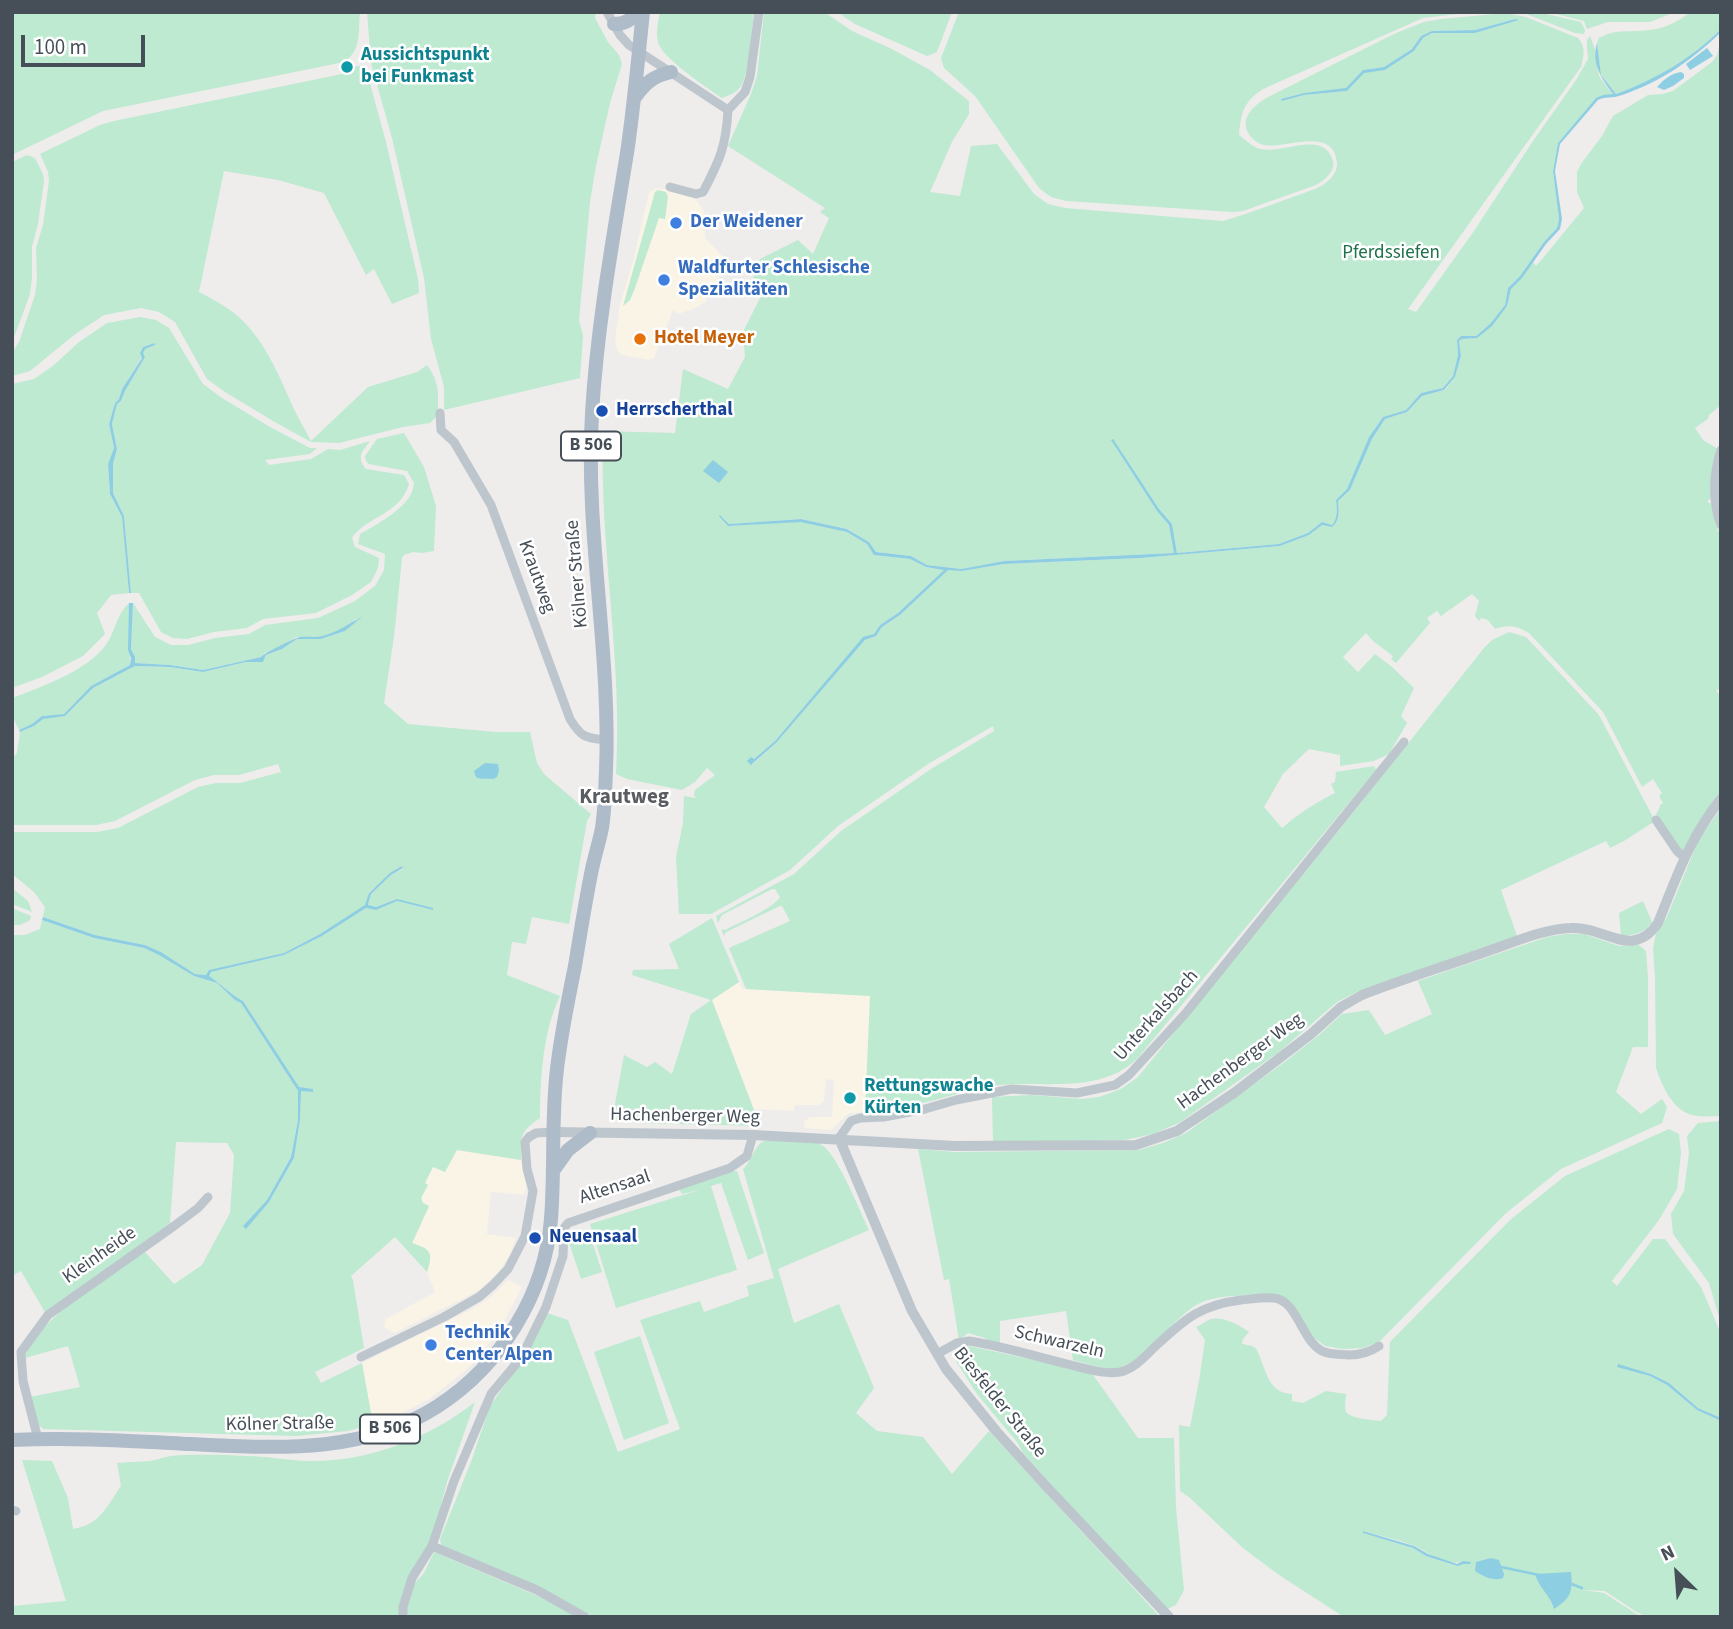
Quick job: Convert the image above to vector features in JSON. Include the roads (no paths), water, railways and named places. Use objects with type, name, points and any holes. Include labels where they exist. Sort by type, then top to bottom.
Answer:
[{"type":"main road","points":[[611,18],[624,24],[637,12]]},
{"type":"main road","name":"Kölner Straße","points":[[12,1440],[310,1447],[383,1433],[432,1410],[465,1386],[491,1360],[514,1327],[534,1290],[544,1261],[551,1221],[556,1078],[560,1047],[602,825],[606,740],[604,653],[592,511],[592,414],[615,214],[635,97],[643,12]]},
{"type":"main road","points":[[635,97],[644,84],[656,76],[671,72]]},
{"type":"main road","points":[[552,1172],[568,1150],[590,1133]]},
{"type":"street","points":[[670,187],[696,194],[703,192],[719,162],[726,137],[728,110],[745,92],[750,76],[759,12]]},
{"type":"street","points":[[611,18],[629,45],[728,110]]},
{"type":"street","name":"Krautweg","points":[[440,413],[442,430],[454,442],[491,505],[570,719],[582,736],[606,740]]},
{"type":"street","points":[[1721,450],[1715,475],[1714,497],[1721,525]]},
{"type":"street","name":"Unterkalsbach","points":[[839,1138],[851,1121],[860,1118],[884,1117],[1012,1089],[1077,1093],[1115,1085],[1129,1075],[1185,1014],[1404,742]]},
{"type":"street","name":"Hachenberger Weg","points":[[554,1132],[839,1138],[955,1146],[1136,1145],[1177,1131],[1234,1093],[1311,1034],[1341,1007],[1362,995],[1558,930],[1584,929],[1620,940],[1645,938],[1658,923],[1684,857],[1701,825],[1721,799]]},
{"type":"street","points":[[1656,820],[1684,857]]},
{"type":"street","points":[[361,1357],[479,1297],[508,1269],[525,1237],[533,1191],[527,1169],[525,1142],[537,1133],[554,1132]]},
{"type":"street","name":"Altensaal","points":[[403,1617],[403,1607],[412,1578],[432,1546],[454,1481],[491,1394],[521,1358],[546,1307],[562,1256],[564,1228],[568,1223],[730,1168],[747,1156],[753,1135]]},
{"type":"street","name":"Biesfelder Straße","points":[[839,1138],[912,1311],[956,1382],[1045,1485],[1169,1617]]},
{"type":"street","name":"Kleinheide","points":[[38,1439],[16,1353],[48,1315],[174,1226],[208,1197]]},
{"type":"street","name":"Schwarzeln","points":[[937,1354],[957,1343],[968,1341],[1098,1371],[1117,1372],[1134,1365],[1183,1321],[1202,1309],[1227,1302],[1274,1298],[1286,1303],[1306,1335],[1321,1350],[1354,1355],[1379,1346]]},
{"type":"street","points":[[432,1546],[537,1590],[585,1617]]},
{"type":"water","points":[[1519,20],[1475,33],[1432,33],[1423,38],[1414,51],[1385,70],[1364,73],[1347,91],[1304,95],[1282,101],[1281,99],[1304,93],[1346,88],[1363,70],[1384,67],[1412,49],[1421,36],[1432,31],[1475,30]]},
{"type":"water","points":[[1721,29],[1703,48],[1662,78],[1624,95],[1598,100],[1560,144],[1555,171],[1562,219],[1560,229],[1511,289],[1507,306],[1492,326],[1477,338],[1459,341],[1461,356],[1455,377],[1444,390],[1422,396],[1407,412],[1385,419],[1372,439],[1350,490],[1338,501],[1339,512],[1335,525],[1332,527],[1322,525],[1309,535],[1280,546],[948,570],[900,615],[882,627],[876,636],[865,640],[776,743],[751,765],[747,761],[751,757],[754,759],[775,741],[863,637],[874,634],[880,625],[898,613],[944,570],[926,567],[910,559],[874,555],[867,544],[847,532],[801,522],[728,526],[720,515],[729,524],[801,519],[847,529],[869,542],[876,552],[911,556],[927,565],[961,569],[1004,561],[1174,553],[1169,525],[1157,511],[1111,440],[1113,439],[1159,509],[1172,524],[1177,553],[1279,544],[1308,533],[1322,522],[1332,525],[1336,517],[1336,500],[1347,489],[1369,437],[1383,417],[1406,410],[1421,393],[1443,388],[1453,376],[1458,355],[1457,340],[1461,336],[1476,336],[1490,324],[1505,305],[1508,288],[1557,228],[1559,219],[1553,171],[1558,143],[1596,98],[1613,94],[1601,76],[1616,94],[1645,82],[1698,50]]},
{"type":"water","points":[[1597,43],[1601,74],[1595,58]]},
{"type":"water","points":[[1707,48],[1713,56],[1690,70],[1686,64]]},
{"type":"water","points":[[1681,72],[1684,78],[1673,86],[1664,90],[1657,87],[1668,77]]},
{"type":"water","points":[[154,343],[155,345],[145,349],[145,357],[117,404],[112,424],[117,449],[113,464],[113,493],[124,516],[129,593],[122,517],[110,494],[108,464],[114,448],[109,424],[122,389],[142,358],[140,353],[143,347]]},
{"type":"water","points":[[713,460],[728,472],[719,483],[703,471]]},
{"type":"water","points":[[129,603],[133,603],[131,649],[135,663],[203,670],[261,657],[297,638],[319,637],[362,617],[345,631],[321,639],[297,639],[266,655],[263,662],[246,662],[203,672],[135,666],[93,688],[65,716],[43,719],[20,732],[19,730],[42,716],[64,714],[91,686],[130,665]]},
{"type":"water","points":[[485,763],[498,764],[497,777],[476,777],[474,771]]},
{"type":"water","points":[[402,866],[403,868],[391,875],[371,894],[368,905],[376,907],[397,899],[433,910],[397,901],[376,910],[366,908],[322,936],[284,955],[211,972],[209,976],[243,1001],[299,1087],[313,1089],[313,1092],[301,1091],[300,1120],[294,1158],[269,1202],[246,1229],[243,1226],[267,1200],[291,1157],[298,1120],[298,1091],[241,1003],[217,983],[194,976],[144,948],[94,938],[42,920],[43,917],[95,935],[145,945],[195,974],[206,975],[209,970],[284,953],[320,934],[365,905],[369,893],[390,873]]},
{"type":"water","points":[[1618,1364],[1651,1374],[1669,1383],[1698,1408],[1721,1418],[1721,1421],[1697,1410],[1667,1385],[1650,1376],[1617,1367]]},
{"type":"water","points":[[1363,1531],[1414,1546],[1457,1564],[1463,1561],[1471,1562],[1457,1566]]},
{"type":"water","points":[[1491,1558],[1499,1560],[1503,1578],[1492,1579],[1475,1571],[1476,1562]]},
{"type":"water","points":[[1571,1572],[1570,1594],[1554,1609],[1535,1574]]},
{"type":"waterway","points":[[1501,1567],[1539,1575]]},
{"type":"waterway","points":[[1569,1583],[1582,1588]]},
{"type":"place","name":"Aussichtspunkt bei Funkmast","points":[[347,67]]},
{"type":"place","name":"Der Weidener","points":[[676,223]]},
{"type":"place","name":"Waldfurter Schlesische Spezialitäten","points":[[664,280]]},
{"type":"place","name":"Hotel Meyer","points":[[640,339]]},
{"type":"place","name":"Herrscherthal","points":[[602,411]]},
{"type":"place","name":"Rettungswache Kürten","points":[[850,1098]]},
{"type":"place","name":"Neuensaal","points":[[535,1238]]},
{"type":"place","name":"Technik Center Alpen","points":[[431,1345]]},
{"type":"district","name":"Krautweg","points":[[624,798]]},
{"type":"park label","name":"Pferdssiefen","points":[[1391,254]]}]
